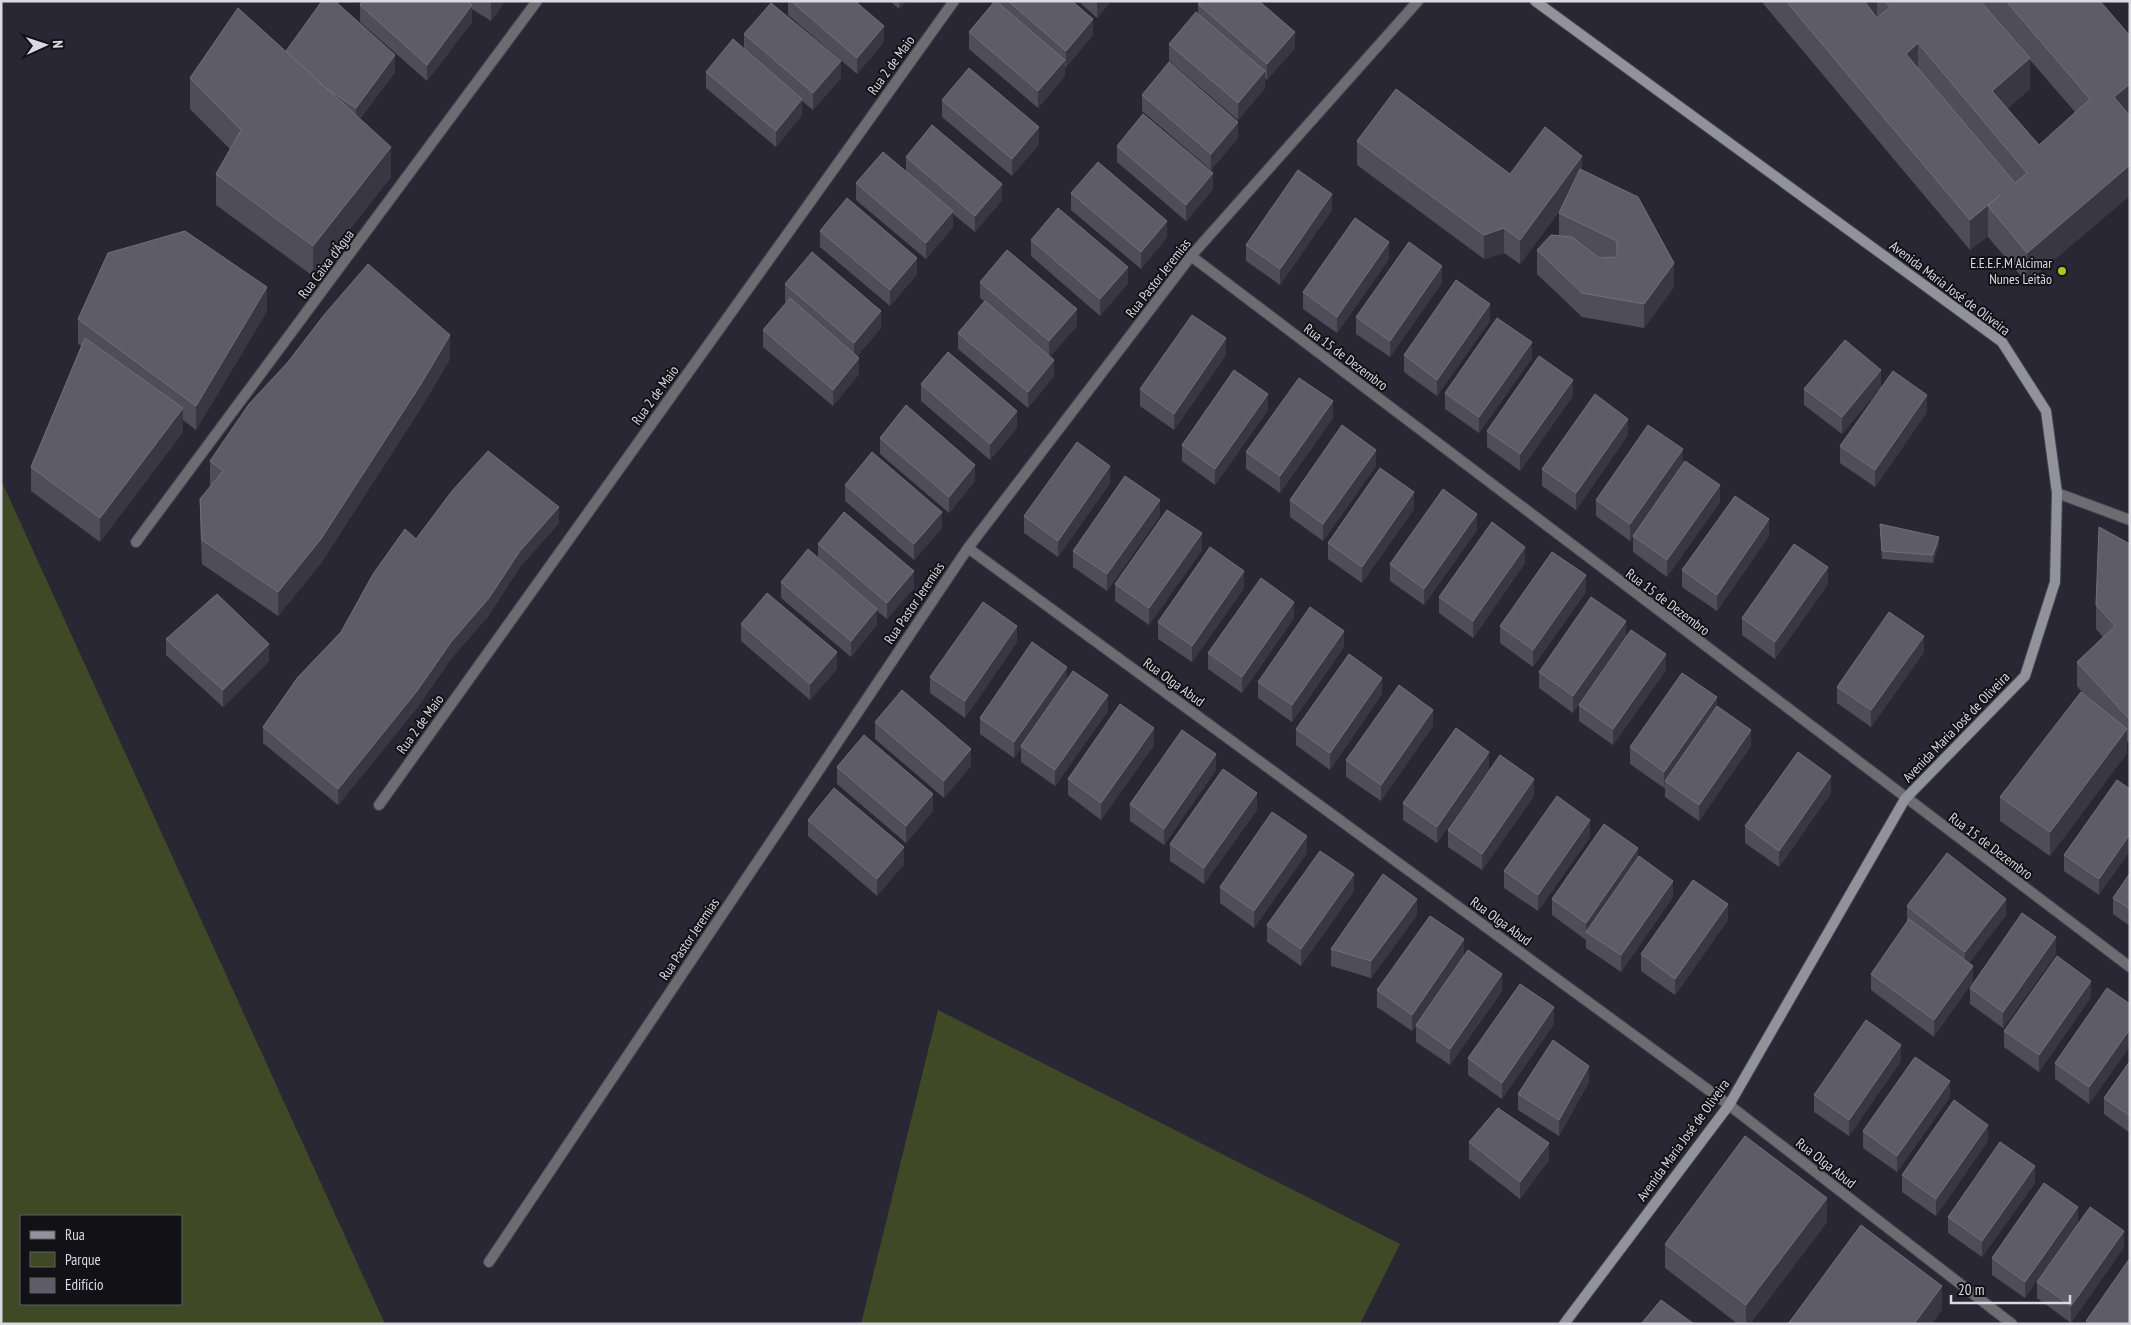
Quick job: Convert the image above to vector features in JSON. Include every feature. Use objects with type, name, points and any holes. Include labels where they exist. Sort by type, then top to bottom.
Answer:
[{"type":"street","name":"Rua Caixa d'Água","points":[[136,542],[538,1]]},
{"type":"street","name":"Rua 2 de Maio","points":[[379,804],[954,1]]},
{"type":"street","name":"Rua Pastor Jeremias","points":[[489,1262],[968,548],[1191,256],[1418,1]]},
{"type":"street","name":"Avenida Maria José de Oliveira","points":[[1535,1],[2002,342],[2046,411],[2057,493],[2055,582],[2024,676],[1906,799],[1729,1105],[1564,1324]]},
{"type":"street","name":"Rua 15 de Dezembro","points":[[1191,256],[2130,967]]},
{"type":"street","points":[[2057,493],[2130,520]]},
{"type":"street","name":"Rua Olga Abud","points":[[968,548],[1729,1105],[2012,1324]]},
{"type":"green space","points":[[1,480],[385,1324],[1,1324]]},
{"type":"green space","points":[[938,1010],[1400,1244],[1360,1324],[861,1324]]},
{"type":"building","points":[[322,1],[335,1],[395,55],[356,108],[327,89],[286,51]]},
{"type":"building","points":[[362,1],[466,1],[472,5],[427,65],[360,5]]},
{"type":"building","points":[[791,1],[855,1],[884,26],[857,58]]},
{"type":"building","points":[[995,1],[1065,60],[1038,91],[969,32]]},
{"type":"building","points":[[1008,1],[1072,1],[1093,19],[1066,51]]},
{"type":"building","points":[[1201,1],[1259,1],[1295,32],[1267,64],[1198,4]]},
{"type":"building","points":[[1786,1],[1865,1],[1877,18],[1890,7],[1885,1],[1980,1],[2030,58],[1992,91],[2039,145],[2090,99],[2006,1],[2100,1],[2130,36],[2130,84],[2114,97],[2130,116],[2130,165],[2027,253],[1988,206],[2000,195],[1970,220]],"holes":[[[1918,43],[2027,173],[2015,183],[1906,54]]]},
{"type":"building","points":[[771,3],[841,61],[813,93],[744,34]]},
{"type":"building","points":[[238,8],[391,147],[313,246],[216,174],[241,130],[190,78]]},
{"type":"building","points":[[1196,12],[1265,71],[1238,103],[1169,44]]},
{"type":"building","points":[[733,39],[802,99],[776,131],[706,72]]},
{"type":"building","points":[[1169,62],[1238,122],[1211,154],[1142,95]]},
{"type":"building","points":[[969,68],[1039,127],[1012,159],[942,100]]},
{"type":"building","points":[[1396,89],[1510,174],[1545,127],[1582,156],[1520,240],[1504,228],[1484,235],[1357,141]]},
{"type":"building","points":[[1143,114],[1213,173],[1186,205],[1117,146]]},
{"type":"building","points":[[932,125],[1002,184],[975,216],[906,157]]},
{"type":"building","points":[[883,152],[953,211],[926,243],[856,183]]},
{"type":"building","points":[[1098,162],[1167,221],[1141,252],[1071,193]]},
{"type":"building","points":[[1580,169],[1638,197],[1674,263],[1644,304],[1582,293],[1537,250],[1551,235],[1572,237],[1599,258],[1617,257],[1617,241],[1559,213]]},
{"type":"building","points":[[1298,170],[1332,194],[1280,269],[1246,245]]},
{"type":"building","points":[[847,198],[917,258],[890,290],[820,231]]},
{"type":"building","points":[[1058,208],[1128,267],[1100,299],[1031,240]]},
{"type":"building","points":[[1355,218],[1389,242],[1337,317],[1303,292]]},
{"type":"building","points":[[185,231],[267,287],[196,406],[78,319],[108,253]]},
{"type":"building","points":[[1409,242],[1442,266],[1390,341],[1356,317]]},
{"type":"building","points":[[1007,250],[1077,309],[1049,341],[980,282]]},
{"type":"building","points":[[812,252],[881,311],[854,343],[785,284]]},
{"type":"building","points":[[368,264],[450,335],[421,384],[321,539],[278,592],[202,540],[200,499],[223,471],[210,461],[249,404],[288,362],[324,315]]},
{"type":"building","points":[[1456,280],[1490,304],[1437,380],[1404,355]]},
{"type":"building","points":[[790,298],[859,358],[833,390],[763,330]]},
{"type":"building","points":[[985,301],[1054,360],[1028,392],[958,333]]},
{"type":"building","points":[[1192,315],[1226,338],[1174,414],[1140,389]]},
{"type":"building","points":[[1497,318],[1532,342],[1479,417],[1445,393]]},
{"type":"building","points":[[85,338],[183,408],[100,518],[31,467]]},
{"type":"building","points":[[1845,340],[1881,370],[1842,417],[1804,389]]},
{"type":"building","points":[[948,352],[1017,411],[990,444],[921,384]]},
{"type":"building","points":[[1539,356],[1573,380],[1520,454],[1487,431]]},
{"type":"building","points":[[1234,370],[1268,394],[1215,469],[1182,445]]},
{"type":"building","points":[[1893,371],[1927,395],[1875,470],[1840,446]]},
{"type":"building","points":[[1299,378],[1333,401],[1280,476],[1246,452]]},
{"type":"building","points":[[1595,394],[1628,419],[1576,493],[1542,469]]},
{"type":"building","points":[[906,405],[975,465],[949,497],[880,438]]},
{"type":"building","points":[[1342,425],[1376,450],[1323,524],[1290,500]]},
{"type":"building","points":[[1648,425],[1683,449],[1630,524],[1596,500]]},
{"type":"building","points":[[1077,442],[1110,466],[1058,541],[1024,516]]},
{"type":"building","points":[[488,451],[559,507],[520,551],[489,598],[451,642],[417,691],[338,789],[263,727],[298,677],[341,632],[373,574],[405,529],[416,539],[452,491]]},
{"type":"building","points":[[872,452],[942,512],[914,544],[845,485]]},
{"type":"building","points":[[1685,461],[1720,485],[1667,560],[1633,536]]},
{"type":"building","points":[[1380,468],[1414,492],[1362,567],[1328,543]]},
{"type":"building","points":[[1125,476],[1160,500],[1107,574],[1073,551]]},
{"type":"building","points":[[1443,489],[1477,514],[1424,589],[1390,564]]},
{"type":"building","points":[[1735,496],[1769,519],[1717,595],[1682,570]]},
{"type":"building","points":[[1167,510],[1202,533],[1149,608],[1115,584]]},
{"type":"building","points":[[844,512],[914,571],[887,603],[818,544]]},
{"type":"building","points":[[1492,522],[1525,547],[1473,621],[1439,597]]},
{"type":"building","points":[[1880,524],[1939,537],[1933,555],[1882,551]]},
{"type":"building","points":[[2099,527],[2130,544],[2130,720],[2077,662],[2115,626],[2096,605]]},
{"type":"building","points":[[1794,544],[1828,567],[1775,642],[1742,618]]},
{"type":"building","points":[[1210,547],[1244,571],[1192,646],[1158,622]]},
{"type":"building","points":[[808,549],[877,609],[851,641],[781,582]]},
{"type":"building","points":[[1552,552],[1586,575],[1533,650],[1500,626]]},
{"type":"building","points":[[1261,578],[1294,602],[1242,677],[1208,653]]},
{"type":"building","points":[[767,593],[837,652],[810,684],[741,624]]},
{"type":"building","points":[[217,594],[269,644],[223,690],[166,639]]},
{"type":"building","points":[[1591,597],[1626,621],[1573,696],[1539,672]]},
{"type":"building","points":[[983,602],[1017,626],[965,701],[930,677]]},
{"type":"building","points":[[1310,607],[1344,631],[1292,705],[1258,682]]},
{"type":"building","points":[[1889,612],[1924,636],[1871,710],[1837,687]]},
{"type":"building","points":[[1631,630],[1666,654],[1613,729],[1579,705]]},
{"type":"building","points":[[1032,642],[1067,667],[1014,742],[980,718]]},
{"type":"building","points":[[1349,654],[1382,678],[1330,753],[1296,729]]},
{"type":"building","points":[[1073,671],[1108,695],[1055,770],[1021,746]]},
{"type":"building","points":[[1682,673],[1717,697],[1664,772],[1630,747]]},
{"type":"building","points":[[1399,685],[1433,710],[1381,785],[1346,760]]},
{"type":"building","points":[[902,690],[971,749],[944,781],[875,722]]},
{"type":"building","points":[[2081,692],[2127,729],[2050,832],[2000,797]]},
{"type":"building","points":[[1120,704],[1154,728],[1101,803],[1068,779]]},
{"type":"building","points":[[1717,706],[1751,730],[1699,805],[1665,781]]},
{"type":"building","points":[[1456,728],[1489,752],[1437,827],[1403,803]]},
{"type":"building","points":[[1182,730],[1216,754],[1164,829],[1130,804]]},
{"type":"building","points":[[864,735],[933,794],[906,826],[837,767]]},
{"type":"building","points":[[1798,752],[1831,776],[1779,851],[1745,826]]},
{"type":"building","points":[[1500,755],[1534,779],[1482,854],[1448,830]]},
{"type":"building","points":[[1223,769],[1257,793],[1204,868],[1170,844]]},
{"type":"building","points":[[2117,780],[2130,789],[2130,834],[2099,879],[2064,855]]},
{"type":"building","points":[[834,788],[904,847],[877,879],[808,820]]},
{"type":"building","points":[[1557,796],[1590,820],[1538,895],[1504,871]]},
{"type":"building","points":[[1272,812],[1307,836],[1254,911],[1220,887]]},
{"type":"building","points":[[1604,824],[1638,848],[1586,923],[1552,899]]},
{"type":"building","points":[[1320,851],[1354,874],[1301,949],[1267,925]]},
{"type":"building","points":[[1947,853],[2006,899],[1965,952],[1907,906]]},
{"type":"building","points":[[1639,856],[1673,881],[1621,955],[1586,932]]},
{"type":"building","points":[[2130,873],[2130,909],[2113,898]]},
{"type":"building","points":[[1383,874],[1417,899],[1371,961],[1331,949]]},
{"type":"building","points":[[1693,880],[1728,904],[1675,979],[1641,954]]},
{"type":"building","points":[[2022,913],[2056,937],[2003,1012],[1970,988]]},
{"type":"building","points":[[1430,916],[1464,939],[1412,1015],[1377,990]]},
{"type":"building","points":[[1909,919],[1973,966],[1934,1020],[1871,974]]},
{"type":"building","points":[[1468,950],[1502,974],[1450,1049],[1416,1025]]},
{"type":"building","points":[[2057,956],[2091,981],[2039,1055],[2004,1031]]},
{"type":"building","points":[[1520,984],[1554,1007],[1502,1083],[1468,1058]]},
{"type":"building","points":[[2107,988],[2130,1004],[2130,1029],[2089,1087],[2055,1063]]},
{"type":"building","points":[[1866,1020],[1901,1045],[1849,1120],[1814,1095]]},
{"type":"building","points":[[1553,1040],[1589,1066],[1559,1120],[1518,1094]]},
{"type":"building","points":[[1915,1057],[1950,1081],[1897,1156],[1863,1131]]},
{"type":"building","points":[[2130,1061],[2130,1116],[2104,1098]]},
{"type":"building","points":[[1954,1100],[1988,1125],[1936,1199],[1902,1175]]},
{"type":"building","points":[[1498,1108],[1549,1143],[1520,1182],[1469,1142]]},
{"type":"building","points":[[1745,1136],[1827,1198],[1746,1305],[1665,1244]]},
{"type":"building","points":[[2000,1142],[2035,1166],[1982,1241],[1948,1217]]},
{"type":"building","points":[[2044,1183],[2078,1207],[2025,1282],[1992,1258]]},
{"type":"building","points":[[2090,1207],[2124,1231],[2071,1306],[2037,1282]]},
{"type":"building","points":[[1861,1225],[1942,1286],[1914,1324],[1788,1324]]},
{"type":"building","points":[[2130,1258],[2130,1324],[2091,1324],[2086,1321]]},
{"type":"building","points":[[1661,1300],[1694,1324],[1641,1324]]},
{"type":"place","name":"E.E.E.F.M Alcimar Nunes Leitão","points":[[2062,271]]}]
